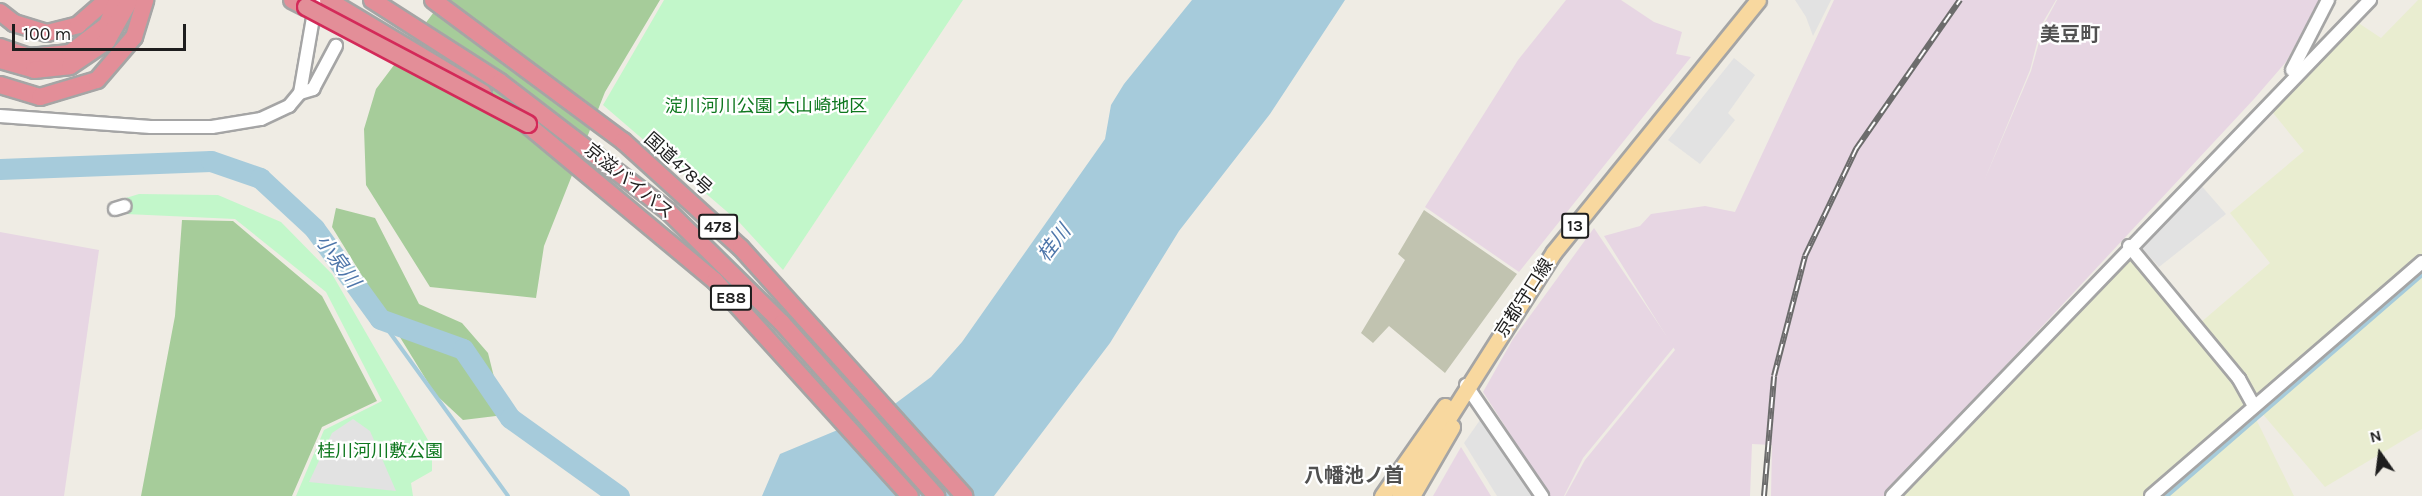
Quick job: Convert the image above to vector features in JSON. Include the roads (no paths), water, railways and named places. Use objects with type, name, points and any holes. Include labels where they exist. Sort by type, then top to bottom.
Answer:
[{"type":"highway","points":[[0,12],[14,23],[47,33],[78,25],[107,0]]},
{"type":"highway","points":[[0,47],[29,57],[70,52],[107,25],[117,0]]},
{"type":"highway","points":[[0,60],[34,70],[70,66],[107,41],[130,0]]},
{"type":"highway","points":[[0,85],[40,97],[97,80],[134,38],[145,0]]},
{"type":"highway","points":[[292,0],[528,124]]},
{"type":"highway","name":"京滋バイパス","points":[[328,0],[528,124],[715,281],[910,496]]},
{"type":"highway","name":"京滋バイパス","points":[[372,0],[500,82],[614,166],[728,266],[936,496]]},
{"type":"highway","name":"E88","points":[[394,0],[568,124],[614,166]]},
{"type":"highway","name":"国道478号","points":[[433,0],[623,141],[709,218],[797,306],[964,496]]},
{"type":"main road","name":"京都守口線","points":[[1399,496],[1464,389],[1554,252],[1758,0]]},
{"type":"main road","name":"13","points":[[1382,496],[1440,410],[1464,389]]},
{"type":"main road","name":"13","points":[[1412,496],[1457,417],[1464,389]]},
{"type":"street","points":[[300,93],[316,0]]},
{"type":"street","points":[[2286,82],[2328,0]]},
{"type":"street","points":[[1896,492],[2286,82],[2370,0]]},
{"type":"street","points":[[0,116],[212,127],[261,119],[300,93],[313,89],[336,46]]},
{"type":"street","points":[[2129,246],[2239,379],[2254,406]]},
{"type":"street","points":[[2151,496],[2422,262]]},
{"type":"street","points":[[1464,389],[1542,496]]},
{"type":"water","name":"桂川","points":[[1192,0],[1345,0],[1270,114],[1179,231],[1110,343],[994,496],[762,496],[780,454],[888,409],[931,377],[962,342],[1105,139],[1111,105],[1124,84]]},
{"type":"waterway","name":"小泉川","points":[[0,169],[211,161],[260,178],[314,228],[380,319],[463,349],[510,418],[619,496]]},
{"type":"waterway","points":[[2167,496],[2422,275]]},
{"type":"waterway","points":[[380,319],[508,496]]},
{"type":"railway","points":[[1764,496],[1774,376],[1805,256],[1856,149],[1960,0]]},
{"type":"district","name":"美豆町","points":[[2070,34]]},
{"type":"district","name":"八幡池ノ首","points":[[1354,475]]},
{"type":"park label","name":"淀川河川公園 大山崎地区","points":[[766,106]]},
{"type":"park label","name":"桂川河川敷公園","points":[[380,451]]}]
